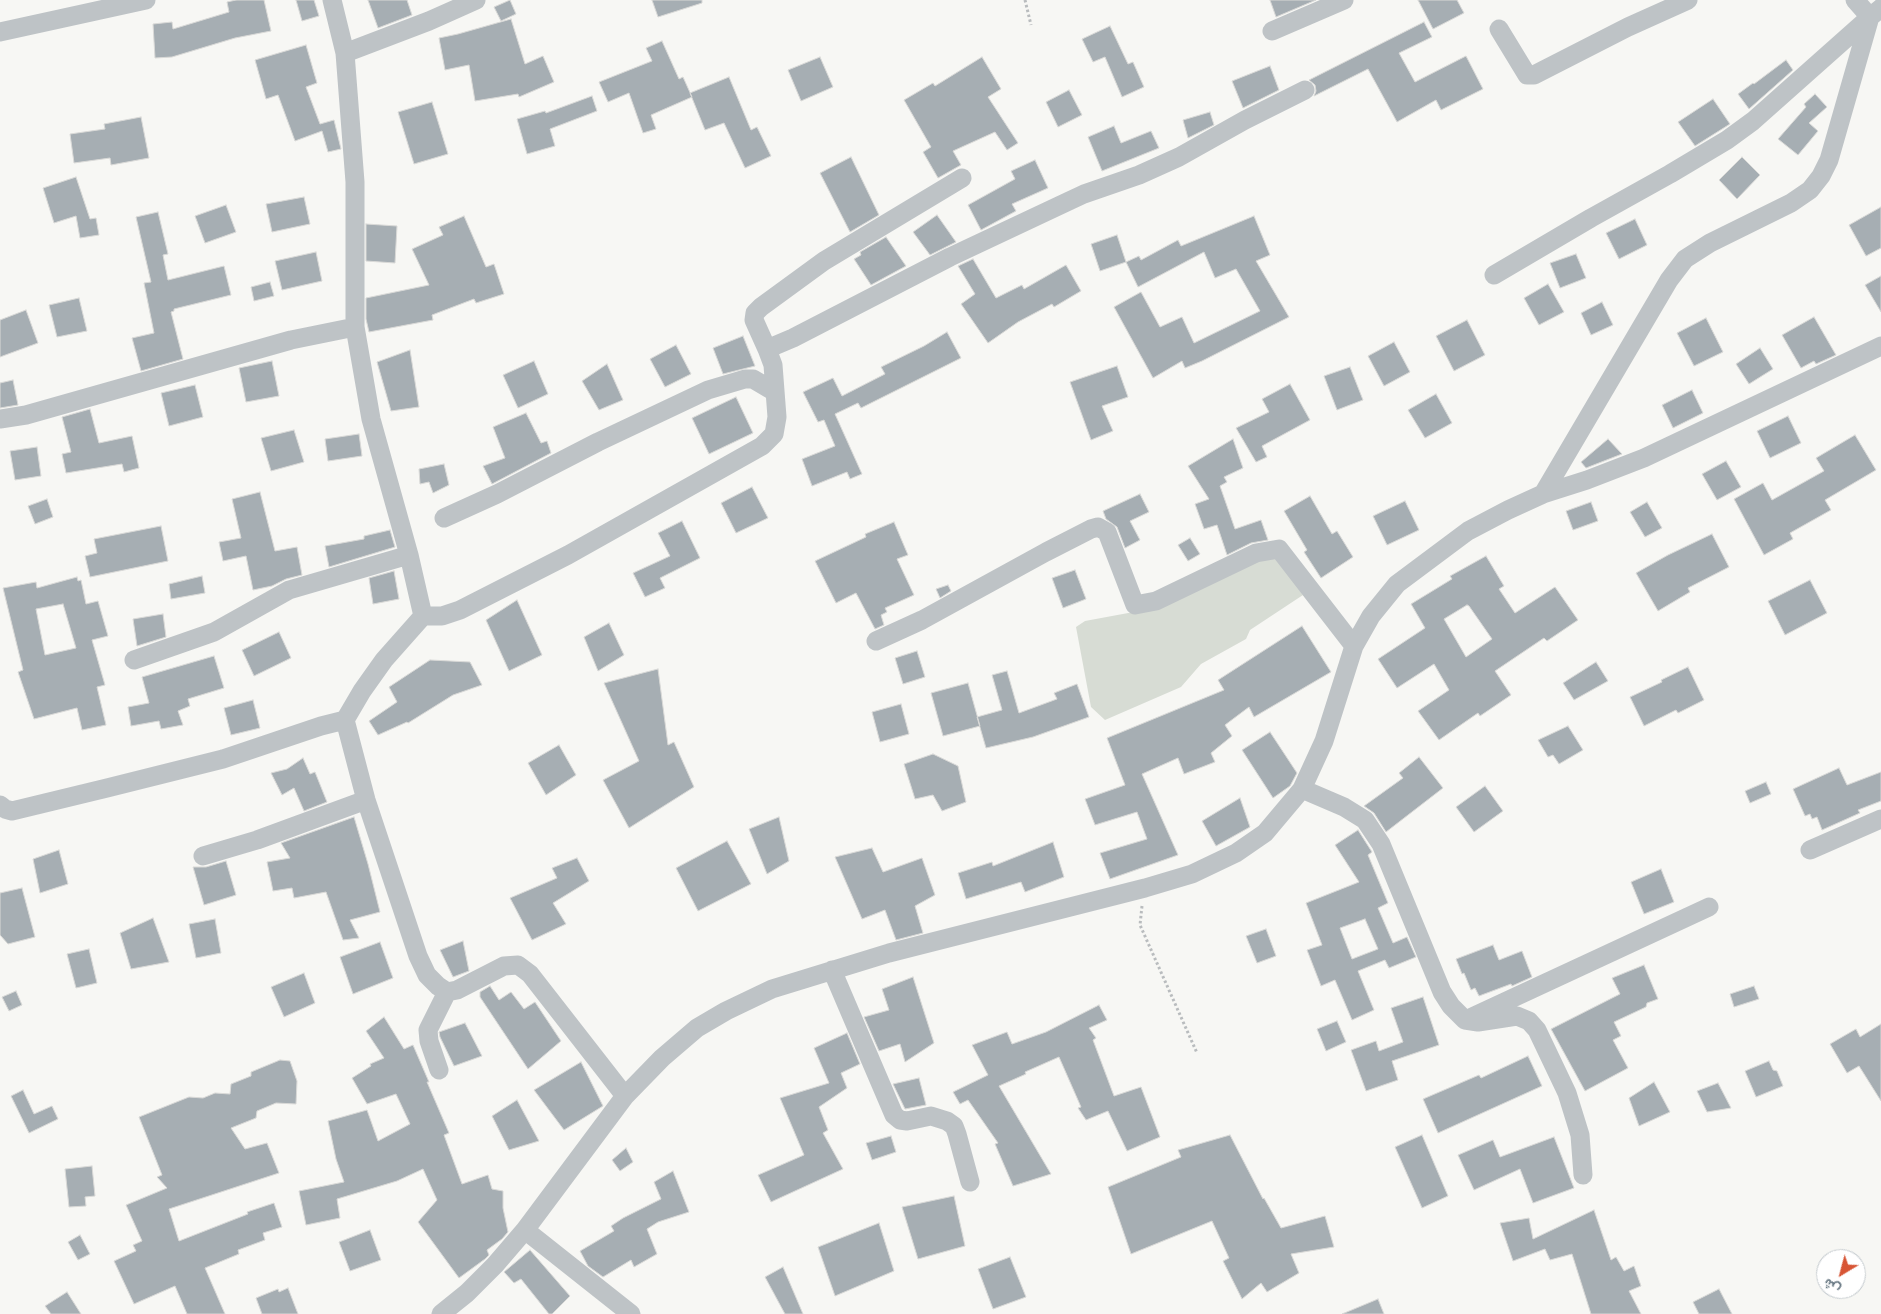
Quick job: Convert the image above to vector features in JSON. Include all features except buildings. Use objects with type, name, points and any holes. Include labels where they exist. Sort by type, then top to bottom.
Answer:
[{"type":"street","points":[[0,32],[146,0]]},
{"type":"street","points":[[332,0],[345,53],[355,182],[355,327],[372,419],[409,555],[423,616]]},
{"type":"street","points":[[345,53],[476,0]]},
{"type":"street","points":[[1272,31],[1344,0]]},
{"type":"street","points":[[1499,29],[1527,75],[1534,75],[1628,27],[1688,0]]},
{"type":"street","points":[[1855,0],[1875,13]]},
{"type":"street","points":[[1494,275],[1727,140],[1776,102],[1875,13]]},
{"type":"street","points":[[1543,494],[1669,280],[1685,259],[1710,243],[1791,203],[1810,190],[1821,176],[1829,160],[1875,13]]},
{"type":"street","points":[[767,349],[793,338],[950,257],[1084,194],[1138,176],[1172,160],[1305,90]]},
{"type":"street","points":[[625,1096],[530,974],[518,966],[504,966],[457,990],[447,992],[427,975],[418,956],[366,800],[345,720],[362,691],[384,660],[423,616],[442,616],[468,606],[568,555],[762,446],[774,434],[777,416],[773,365],[754,320],[755,313],[832,255],[962,178]]},
{"type":"street","points":[[0,419],[26,415],[292,340],[355,327]]},
{"type":"street","points":[[442,1314],[467,1293],[495,1265],[525,1230],[625,1096],[662,1058],[697,1028],[726,1011],[772,989],[889,953],[1145,888],[1192,874],[1236,853],[1265,833],[1302,789],[1324,741],[1354,646],[1370,616],[1397,584],[1468,531],[1543,494],[1587,480],[1644,458],[1881,346]]},
{"type":"street","points":[[444,518],[497,494],[598,442],[708,390],[745,379],[753,379],[775,392]]},
{"type":"street","points":[[876,641],[922,620],[1046,552],[1098,527],[1107,532],[1135,605],[1156,601],[1256,553],[1278,548],[1354,646]]},
{"type":"street","points":[[134,660],[214,632],[289,590],[409,555]]},
{"type":"street","points":[[0,805],[12,811],[98,790],[223,759],[321,726],[345,720]]},
{"type":"street","points":[[1302,789],[1366,820],[1381,844],[1442,992],[1451,1006],[1465,1020],[1478,1022],[1517,1016],[1529,1021],[1537,1030],[1567,1093],[1580,1135],[1582,1174]]},
{"type":"street","points":[[203,856],[257,840],[366,800]]},
{"type":"street","points":[[1810,850],[1881,819]]},
{"type":"street","points":[[1465,1020],[1709,907]]},
{"type":"street","points":[[832,970],[894,1115],[900,1120],[907,1121],[931,1116],[947,1121],[954,1126],[970,1182]]},
{"type":"street","points":[[439,1070],[429,1041],[428,1030],[447,992]]},
{"type":"street","points":[[525,1230],[632,1314]]},
{"type":"path","points":[[1025,0],[1031,25]]},
{"type":"path","points":[[1145,888],[1140,925],[1197,1053]]},
{"type":"shaded area","points":[[1274,554],[1303,595],[1250,630],[1246,639],[1201,664],[1181,687],[1105,720],[1091,707],[1076,627],[1085,621],[1139,611]]}]
